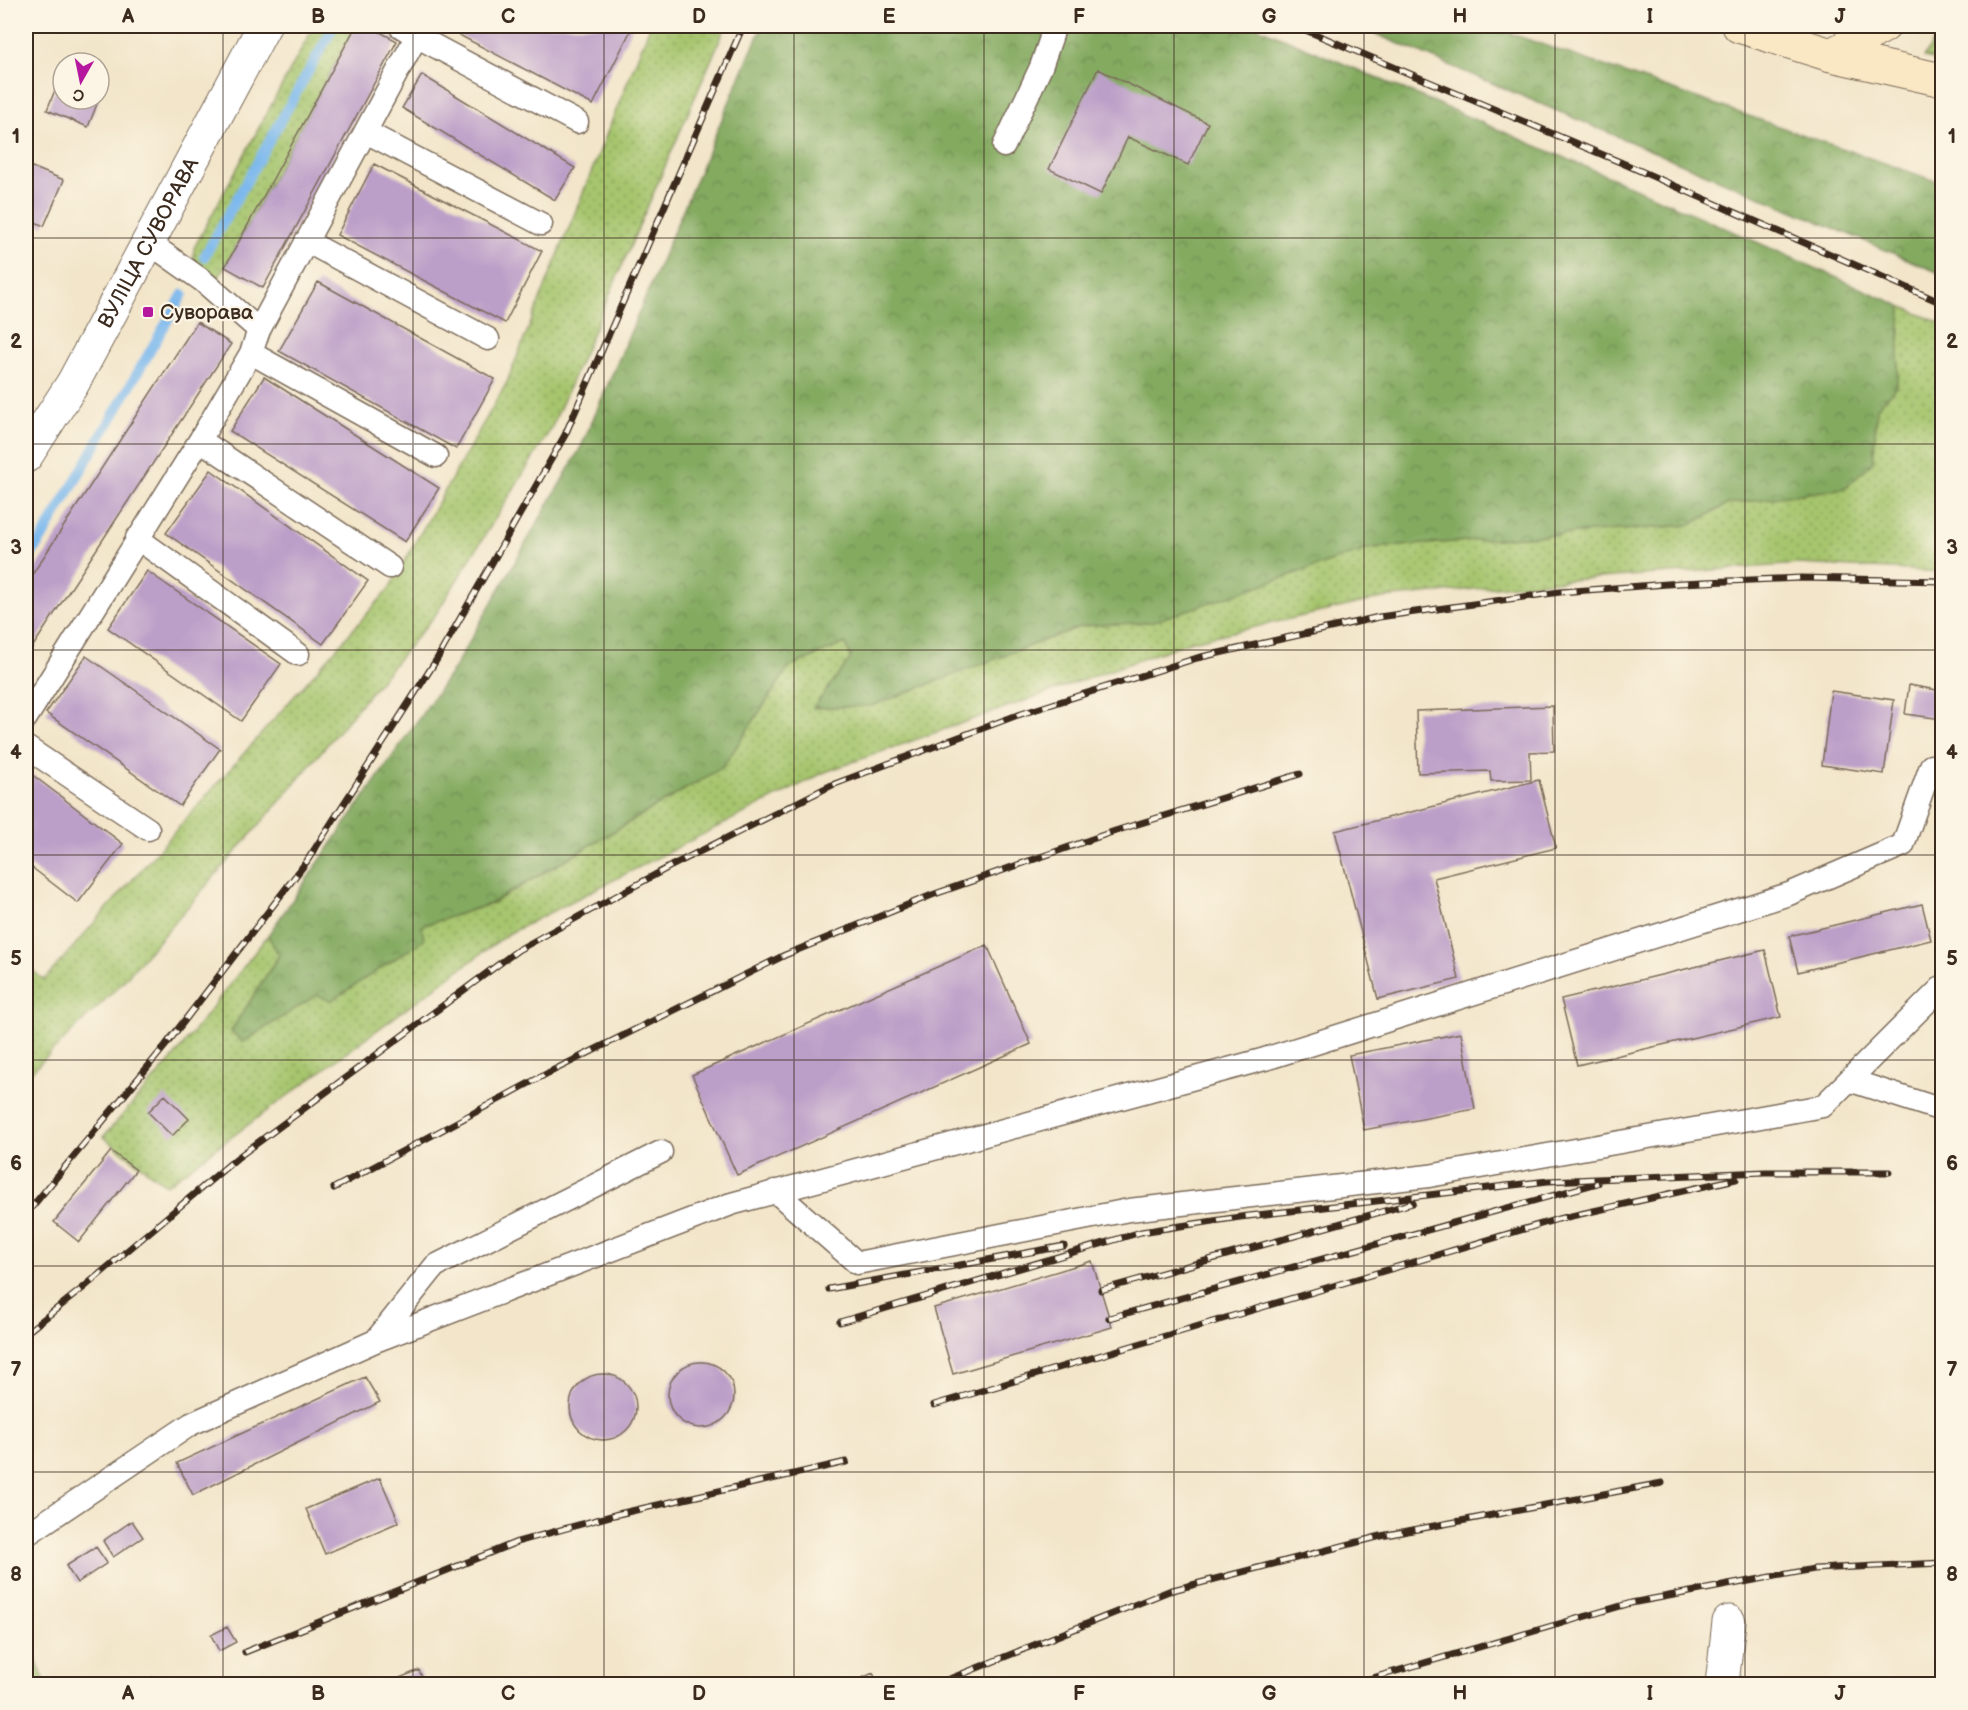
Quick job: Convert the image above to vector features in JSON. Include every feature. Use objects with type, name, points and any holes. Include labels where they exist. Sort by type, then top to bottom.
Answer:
[{"type":"main road","points":[[1739,26],[1831,55],[1942,80]]},
{"type":"main road","points":[[1831,55],[1884,26]]},
{"type":"street","name":"ВУЛІЦА СУВОРАВА","points":[[26,456],[72,383],[264,26]]},
{"type":"street","points":[[1722,1684],[1729,1622]]},
{"type":"lane","points":[[1004,146],[1041,67],[1052,35],[1047,26]]},
{"type":"lane","points":[[26,718],[200,440],[251,353],[259,330],[366,132],[413,29],[577,122]]},
{"type":"lane","points":[[366,132],[540,224]]},
{"type":"lane","points":[[306,241],[488,339]]},
{"type":"lane","points":[[148,242],[203,281],[259,330]]},
{"type":"lane","points":[[251,353],[436,456]]},
{"type":"lane","points":[[200,440],[390,567]]},
{"type":"lane","points":[[137,538],[298,654]]},
{"type":"lane","points":[[26,747],[148,829]]},
{"type":"lane","points":[[26,1535],[190,1424],[375,1341],[731,1204],[1265,1059],[1789,894],[1903,845],[1930,766]]},
{"type":"lane","points":[[775,1191],[857,1263],[1128,1210],[1429,1176],[1823,1106],[1942,987]]},
{"type":"lane","points":[[1849,1080],[1942,1110]]},
{"type":"lane","points":[[375,1341],[435,1266],[661,1152]]},
{"type":"green space","points":[[314,26],[356,26],[218,279],[193,261],[194,248]]},
{"type":"green space","points":[[650,26],[726,26],[551,429],[436,614],[280,801],[119,986],[26,1077],[26,965],[44,980],[388,590],[507,382]]},
{"type":"green space","points":[[762,26],[1255,26],[1612,178],[1901,306],[1897,385],[1877,408],[1873,462],[1845,488],[1728,504],[1690,525],[1371,548],[1152,622],[1082,626],[871,706],[813,708],[851,658],[845,643],[789,667],[723,767],[490,904],[422,926],[424,940],[331,1001],[317,995],[243,1042],[231,1031],[279,956],[268,935],[454,668],[581,447]]},
{"type":"green space","points":[[1357,26],[1489,26],[1942,183],[1942,274]]},
{"type":"green space","points":[[1935,40],[1942,41],[1942,61],[1924,57]]},
{"type":"green space","points":[[1901,306],[1942,324],[1942,572],[1799,564],[1556,581],[1383,598],[1192,641],[825,772],[508,934],[166,1185],[103,1137],[174,1057],[268,935],[279,955],[231,1031],[243,1042],[421,926],[491,904],[723,767],[789,667],[845,643],[871,706],[1082,626],[1152,621],[1371,548],[1690,525],[1728,504],[1845,488],[1873,462],[1877,408],[1897,385]]},
{"type":"green space","points":[[26,1636],[46,1684],[26,1684]]},
{"type":"building","points":[[356,26],[369,26],[397,41],[263,288],[225,267]]},
{"type":"building","points":[[442,26],[627,26],[632,28],[593,105]]},
{"type":"building","points":[[1098,69],[1208,123],[1188,165],[1128,137],[1101,194],[1049,169]]},
{"type":"building","points":[[422,75],[575,168],[555,200],[402,108]]},
{"type":"building","points":[[51,100],[51,111],[94,111],[88,127],[47,110]]},
{"type":"building","points":[[374,164],[542,251],[505,323],[337,235]]},
{"type":"building","points":[[27,165],[64,180],[44,226],[26,218]]},
{"type":"building","points":[[318,282],[495,379],[456,449],[279,351]]},
{"type":"building","points":[[197,322],[231,344],[26,657],[26,584]]},
{"type":"building","points":[[264,377],[439,488],[405,542],[230,431]]},
{"type":"building","points":[[211,470],[368,581],[323,644],[166,533]]},
{"type":"building","points":[[147,571],[281,664],[241,721],[108,628]]},
{"type":"building","points":[[86,656],[220,749],[180,806],[46,713]]},
{"type":"building","points":[[1909,685],[1942,691],[1942,719],[1905,714]]},
{"type":"building","points":[[1831,691],[1894,700],[1884,774],[1822,765]]},
{"type":"building","points":[[1553,706],[1554,751],[1530,752],[1531,780],[1491,781],[1490,771],[1418,773],[1416,711]]},
{"type":"building","points":[[26,770],[123,844],[78,903],[26,863]]},
{"type":"building","points":[[1539,780],[1556,848],[1434,878],[1459,979],[1378,999],[1335,831]]},
{"type":"building","points":[[1922,904],[1931,940],[1798,972],[1789,936]]},
{"type":"building","points":[[987,945],[1031,1044],[737,1175],[692,1075]]},
{"type":"building","points":[[1765,950],[1781,1017],[1577,1065],[1561,999]]},
{"type":"building","points":[[1461,1033],[1475,1109],[1364,1130],[1349,1055]]},
{"type":"building","points":[[165,1095],[189,1119],[172,1136],[148,1112]]},
{"type":"building","points":[[111,1151],[136,1170],[79,1242],[54,1222]]},
{"type":"building","points":[[1092,1261],[1112,1327],[953,1374],[934,1308]]},
{"type":"building","points":[[701,1362],[714,1365],[724,1372],[731,1382],[734,1395],[731,1408],[724,1418],[714,1425],[701,1428],[688,1425],[678,1418],[671,1408],[668,1395],[671,1382],[678,1372],[688,1365]]},
{"type":"building","points":[[603,1374],[616,1377],[626,1384],[633,1394],[636,1407],[633,1420],[626,1430],[616,1437],[603,1440],[590,1437],[580,1430],[573,1420],[570,1407],[573,1394],[580,1384],[590,1377]]},
{"type":"building","points":[[365,1377],[380,1402],[193,1495],[177,1463]]},
{"type":"building","points":[[380,1478],[399,1522],[325,1554],[306,1509]]},
{"type":"building","points":[[132,1521],[143,1537],[113,1557],[103,1541]]},
{"type":"building","points":[[96,1547],[107,1563],[77,1583],[66,1566]]},
{"type":"building","points":[[227,1627],[236,1642],[219,1651],[211,1635]]},
{"type":"building","points":[[419,1670],[425,1684],[385,1684]]},
{"type":"building","points":[[873,1673],[878,1684],[849,1684]]},
{"type":"building","points":[[153,1677],[158,1684],[139,1684]]},
{"type":"waterway","points":[[204,257],[334,26]]},
{"type":"waterway","points":[[26,562],[41,540],[183,294]]},
{"type":"railway","points":[[26,1214],[165,1046],[307,861],[437,659],[565,435],[743,26]]},
{"type":"railway","points":[[1296,26],[1620,162],[1942,303]]},
{"type":"railway","points":[[26,1333],[237,1158],[518,950],[671,866],[832,785],[1015,716],[1197,658],[1379,617],[1560,592],[1681,583],[1801,578],[1942,581]]},
{"type":"railway","points":[[334,1188],[548,1073],[785,955],[932,895],[1115,831],[1300,774]]},
{"type":"railway","points":[[840,1322],[1141,1232],[1240,1217],[1548,1181],[1765,1172],[1889,1172]]},
{"type":"railway","points":[[934,1405],[1558,1219],[1736,1179]]},
{"type":"railway","points":[[1109,1318],[1598,1183]]},
{"type":"railway","points":[[1101,1290],[1413,1203]]},
{"type":"railway","points":[[829,1289],[1064,1246]]},
{"type":"railway","points":[[245,1652],[517,1542],[614,1515],[846,1462]]},
{"type":"railway","points":[[937,1684],[1169,1591],[1381,1536],[1662,1483]]},
{"type":"railway","points":[[1352,1684],[1631,1603],[1814,1569],[1942,1563]]},
{"type":"place","name":"Суворава","points":[[148,312]]}]
